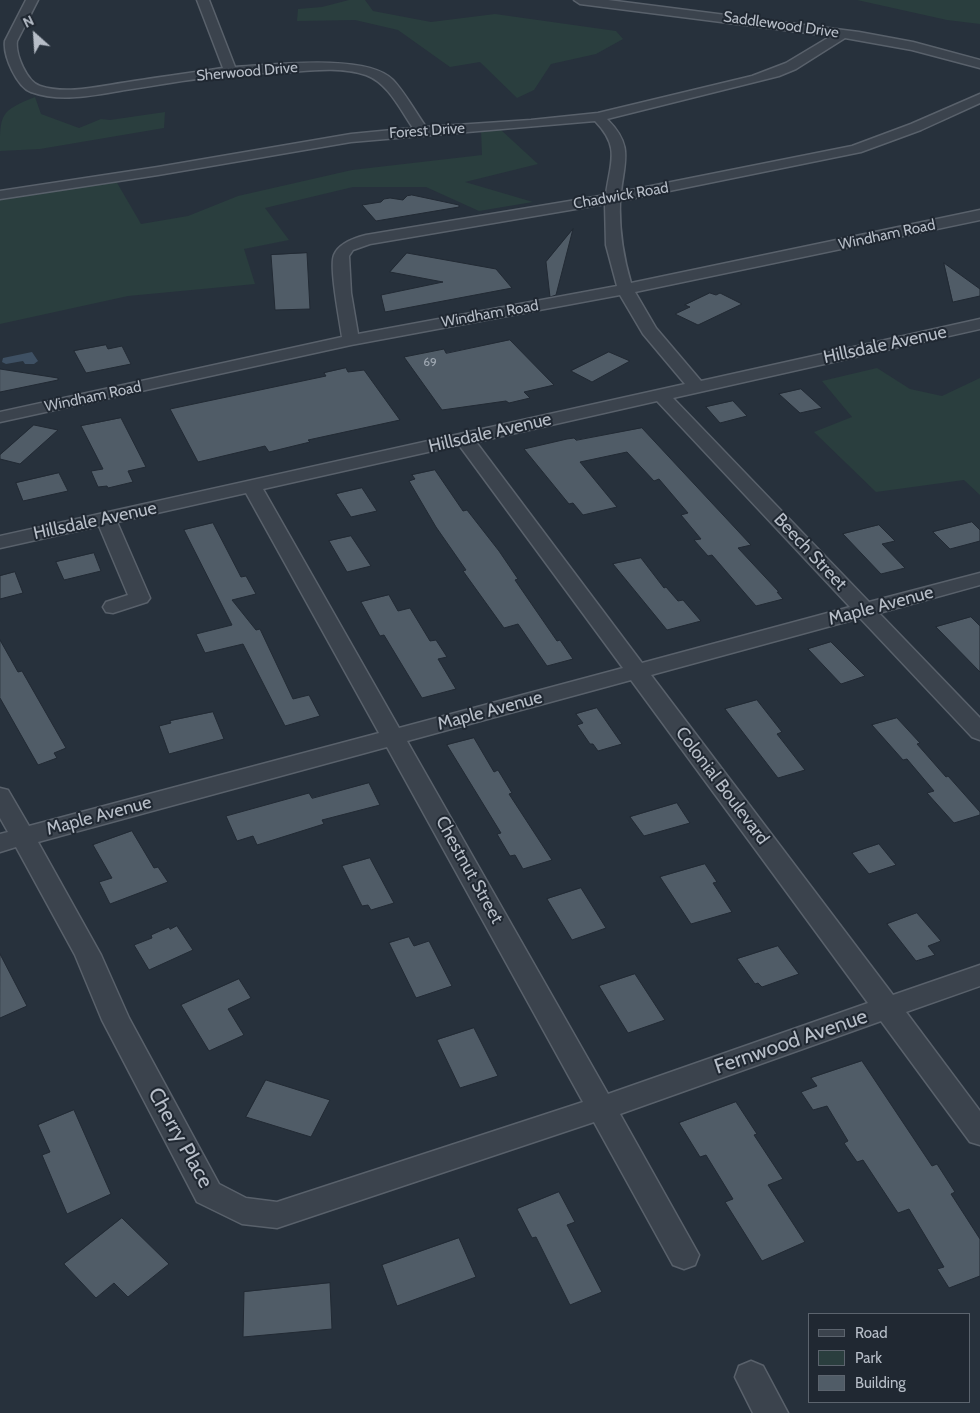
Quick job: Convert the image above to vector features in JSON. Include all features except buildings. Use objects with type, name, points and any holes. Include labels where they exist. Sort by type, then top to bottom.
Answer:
[{"type":"street","name":"Sherwood Drive","points":[[32,0],[11,41],[10,48],[12,58],[28,85],[44,92],[80,93],[230,71],[326,66],[350,68],[370,72],[387,81],[422,131]]},
{"type":"street","points":[[203,0],[230,71]]},
{"type":"street","name":"Saddlewood Drive","points":[[580,0],[843,34],[913,46],[980,64]]},
{"type":"street","name":"Forest Drive","points":[[0,194],[158,171],[343,139],[598,117],[756,80],[791,66],[843,34]]},
{"type":"street","name":"Chadwick Road","points":[[351,340],[343,293],[341,256],[348,247],[366,240],[723,178],[856,149],[916,127],[980,98]]},
{"type":"street","points":[[598,117],[610,128],[619,148],[620,159],[613,198],[612,232],[625,289],[645,326],[662,349],[696,386]]},
{"type":"street","name":"Windham Road","points":[[0,418],[351,340],[625,289],[880,237],[980,214]]},
{"type":"street","name":"Hillsdale Avenue","points":[[0,542],[980,324]]},
{"type":"street","name":"Beech Street","points":[[660,394],[980,732]]},
{"type":"street","name":"Colonial Boulevard","points":[[464,439],[980,1133]]},
{"type":"street","name":"Chestnut Street","points":[[252,486],[684,1255]]},
{"type":"street","points":[[106,519],[140,598],[113,607]]},
{"type":"street","name":"Maple Avenue","points":[[12,840],[980,579]]},
{"type":"street","name":"Cherry Place","points":[[0,796],[12,840],[88,955],[120,1028],[208,1193],[242,1211],[277,1215],[602,1108]]},
{"type":"street","name":"Fernwood Avenue","points":[[602,1108],[980,975]]},
{"type":"street","points":[[751,1377],[771,1413]]},
{"type":"green space","points":[[349,0],[365,0],[373,11],[431,22],[495,14],[616,31],[623,39],[596,54],[551,64],[534,90],[517,98],[480,62],[450,67],[398,30],[355,20],[297,21],[298,9],[322,7]]},
{"type":"green space","points":[[857,0],[980,0],[980,24],[947,20]]},
{"type":"green space","points":[[35,97],[41,114],[79,128],[101,119],[110,120],[165,112],[164,128],[40,149],[0,151],[4,115],[15,106]]},
{"type":"green space","points":[[481,130],[501,130],[538,164],[465,182],[533,202],[479,211],[426,187],[353,187],[265,208],[289,240],[244,249],[255,284],[128,296],[0,324],[0,199],[116,181],[141,224],[188,216],[238,196],[352,170],[482,155]]},
{"type":"green space","points":[[877,368],[910,389],[942,396],[980,378],[980,495],[964,480],[876,492],[814,432],[852,417],[822,381]]},
{"type":"water","points":[[32,352],[38,361],[34,364],[25,364],[23,361],[6,364],[2,362],[3,358]]}]
